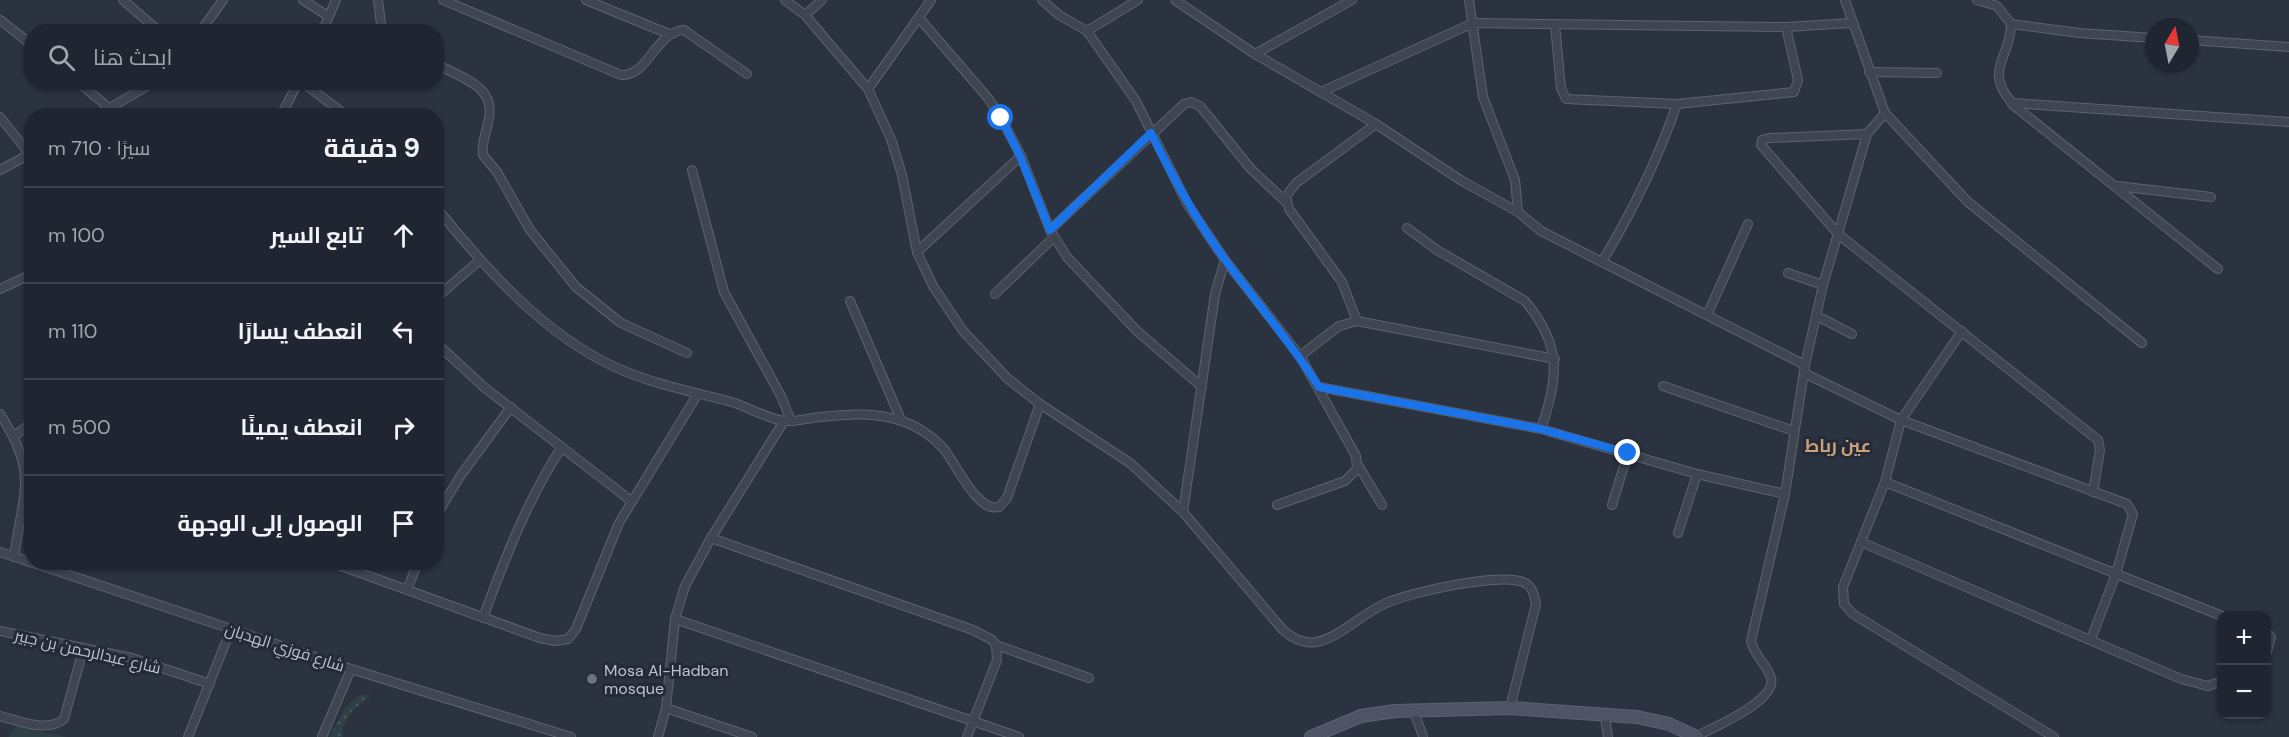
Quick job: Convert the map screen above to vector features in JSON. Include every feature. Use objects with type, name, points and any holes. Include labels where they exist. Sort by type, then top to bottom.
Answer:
[{"type":"street","points":[[123,0],[151,24]]},
{"type":"street","points":[[206,24],[224,0]]},
{"type":"street","points":[[303,0],[328,16]]},
{"type":"street","points":[[325,24],[336,0]]},
{"type":"street","points":[[378,0],[381,24]]},
{"type":"street","points":[[443,0],[621,75],[638,70],[669,34],[684,30],[747,74]]},
{"type":"street","points":[[586,0],[669,34]]},
{"type":"street","points":[[785,0],[805,15],[868,89],[894,148],[917,252],[933,286],[963,331],[1008,379],[1040,404],[1130,463],[1183,512],[1283,630],[1300,640],[1319,641],[1364,613],[1406,597],[1493,579],[1513,579],[1525,583],[1533,591],[1536,604],[1510,708]]},
{"type":"street","points":[[805,15],[822,0]]},
{"type":"street","points":[[868,89],[931,0]]},
{"type":"street","points":[[1042,0],[1059,15],[1087,31],[1128,87],[1188,206],[1225,260],[1300,356],[1345,432],[1358,465],[1382,505]]},
{"type":"street","points":[[1087,31],[1138,0]]},
{"type":"street","points":[[1175,0],[1255,54],[1376,124],[1462,181],[1518,213],[1541,231],[1708,314],[1804,369],[1901,420],[2127,504],[2133,514],[2116,574],[2091,639]]},
{"type":"street","points":[[1255,54],[1352,0]]},
{"type":"street","points":[[1469,0],[1483,97],[1515,180],[1518,213]]},
{"type":"street","points":[[1847,0],[1851,23],[1885,113],[1968,202],[2142,343]]},
{"type":"street","points":[[1977,0],[1997,6],[2011,24],[2071,32],[2145,37]]},
{"type":"street","points":[[919,18],[988,98],[1020,156],[1052,234],[1076,267],[1137,331],[1202,387]]},
{"type":"street","points":[[0,20],[24,39]]},
{"type":"street","points":[[1321,92],[1473,23],[1786,27],[1851,23]]},
{"type":"street","points":[[2011,24],[1998,75],[2002,90],[2012,103],[2218,269]]},
{"type":"street","points":[[1555,25],[1561,88],[1566,99],[1677,104],[1794,92],[1798,81],[1786,27]]},
{"type":"street","points":[[2199,41],[2289,47]]},
{"type":"street","points":[[444,68],[478,87],[488,96],[492,109],[483,141],[483,155],[497,172],[530,230],[562,273],[596,305],[621,323],[687,353]]},
{"type":"street","points":[[1869,72],[1937,74]]},
{"type":"street","points":[[88,90],[109,108],[140,90]]},
{"type":"street","points":[[285,108],[296,90]]},
{"type":"street","points":[[311,90],[335,108]]},
{"type":"street","points":[[995,294],[1151,133],[1184,104],[1191,102],[1200,106],[1250,168],[1286,202],[1342,282],[1357,321]]},
{"type":"street","points":[[2012,103],[2289,122]]},
{"type":"street","points":[[1602,262],[1664,139],[1677,104]]},
{"type":"street","points":[[1311,737],[1361,716],[1395,711],[1510,708],[1605,717],[1637,717],[1669,723],[1697,736],[1761,700],[1768,692],[1771,678],[1753,652],[1751,641],[1785,494],[1804,369],[1823,285],[1867,134],[1885,113]]},
{"type":"street","points":[[0,117],[24,146]]},
{"type":"street","points":[[1286,202],[1288,191],[1296,183],[1376,124]]},
{"type":"street","points":[[1867,134],[1769,138],[1762,140],[1761,145],[1838,234],[2098,440],[2100,450],[2093,492]]},
{"type":"street","points":[[917,252],[1020,156]]},
{"type":"street","points":[[0,170],[24,158]]},
{"type":"street","points":[[658,737],[663,726],[666,708],[675,619],[685,586],[711,538],[787,421],[781,396],[724,292],[692,170]]},
{"type":"street","points":[[2117,186],[2211,196]]},
{"type":"street","points":[[444,217],[480,260],[542,318],[593,356],[636,376],[697,395],[746,406],[787,421],[846,415],[901,420],[914,425],[942,447],[982,503],[991,508],[996,508],[1007,498],[1040,404]]},
{"type":"street","points":[[1708,314],[1748,224]]},
{"type":"street","points":[[1407,228],[1437,250],[1525,301],[1534,312],[1554,359],[1556,376],[1541,429]]},
{"type":"street","points":[[444,291],[480,260]]},
{"type":"street","points":[[1183,512],[1215,294],[1225,260]]},
{"type":"street","points":[[1788,273],[1823,285]]},
{"type":"street","points":[[0,289],[24,278]]},
{"type":"street","points":[[850,301],[901,420]]},
{"type":"street","points":[[1817,316],[1852,334]]},
{"type":"street","points":[[1300,356],[1339,326],[1357,321],[1554,359]]},
{"type":"street","points":[[1962,331],[1901,420],[1885,482],[1843,587],[1844,604],[1853,614],[2054,737]]},
{"type":"street","points":[[444,350],[485,388],[630,500]]},
{"type":"street","points":[[1663,386],[1794,431]]},
{"type":"street","points":[[1319,387],[1541,429],[1697,474],[1785,494]]},
{"type":"street","points":[[352,570],[540,638],[555,641],[567,639],[576,629],[601,563],[630,500],[697,395]]},
{"type":"street","points":[[444,503],[461,475],[511,407]]},
{"type":"street","points":[[0,414],[14,436],[24,460]]},
{"type":"street","points":[[14,436],[24,429]]},
{"type":"street","points":[[483,618],[506,554],[525,512],[561,448]]},
{"type":"street","points":[[1612,505],[1628,453]]},
{"type":"street","points":[[1277,506],[1345,481],[1354,475],[1358,465]]},
{"type":"street","points":[[1678,533],[1697,474]]},
{"type":"street","points":[[1885,482],[2217,613]]},
{"type":"street","points":[[14,557],[24,493]]},
{"type":"street","points":[[711,538],[973,630],[992,640],[996,645],[1089,678]]},
{"type":"street","points":[[1861,542],[2181,679],[2208,686],[2217,683]]},
{"type":"street","name":"شارع فوزي الهدبان","points":[[0,552],[24,560]]},
{"type":"street","name":"شارع فوزي الهدبان","points":[[53,570],[351,669],[571,737]]},
{"type":"street","points":[[407,590],[415,570]]},
{"type":"street","points":[[675,619],[1019,737]]},
{"type":"street","points":[[188,737],[231,629]]},
{"type":"street","name":"شارع عبدالرحمن بن جبير","points":[[0,631],[83,650],[132,658],[210,684]]},
{"type":"street","points":[[967,737],[997,660],[996,645]]},
{"type":"street","points":[[0,716],[44,726],[58,724],[64,719],[83,650]]},
{"type":"street","points":[[322,737],[351,669]]},
{"type":"street","points":[[666,708],[752,737]]},
{"type":"street","points":[[1414,712],[1423,736]]},
{"type":"street","points":[[1605,717],[1608,737]]},
{"type":"street","points":[[663,726],[665,737]]},
{"type":"green space","points":[[359,695],[372,695],[354,709],[342,728],[343,737],[329,737],[345,708]]},
{"type":"green space","points":[[16,726],[66,737],[8,737]]},
{"type":"place","name":"Mosa Al-Hadban mosque","points":[[592,679]]},
{"type":"district","name":"عين رباط","points":[[1838,446]]},
{"type":"route","points":[[1001,118],[1020,156],[1050,230],[1151,133],[1188,206],[1225,260],[1300,356],[1319,387],[1541,429],[1628,453]]}]
